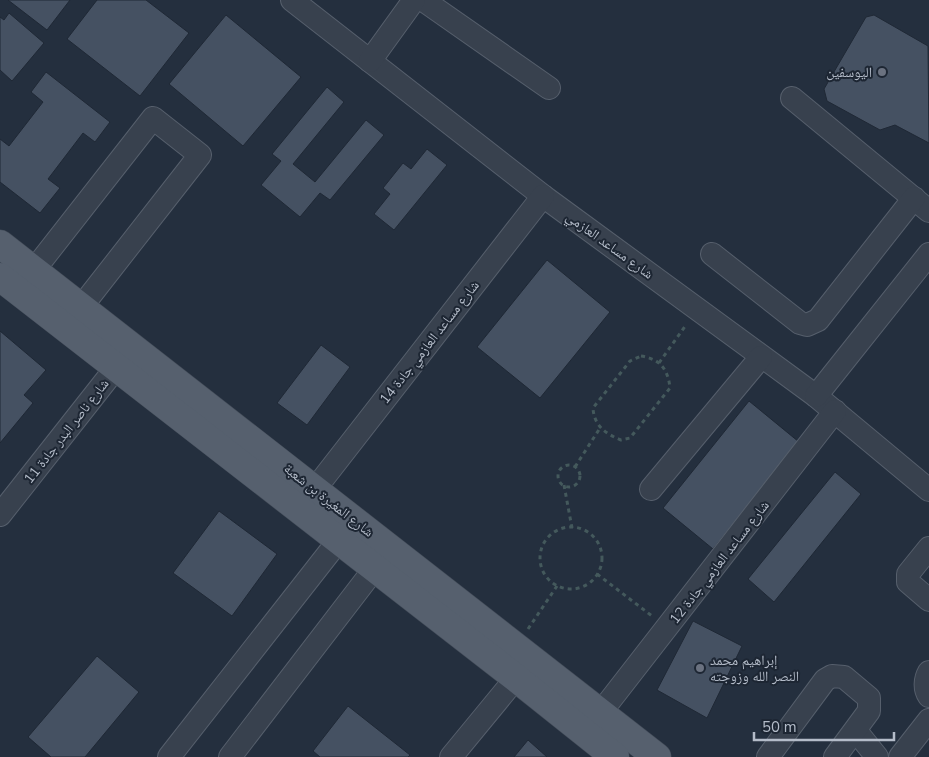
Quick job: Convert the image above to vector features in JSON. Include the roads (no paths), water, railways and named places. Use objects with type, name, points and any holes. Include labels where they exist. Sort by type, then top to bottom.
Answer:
[{"type":"main road","name":"شارع المغيرة بن شعبة","points":[[0,244],[82,306],[124,357],[339,540],[615,757]]},
{"type":"main road","name":"شارع المغيرة بن شعبة","points":[[0,277],[124,357],[315,489],[657,757]]},
{"type":"street","name":"شارع مساعد العازمي","points":[[292,0],[543,196],[698,309],[760,357],[816,396],[929,490]]},
{"type":"street","points":[[370,61],[414,0]]},
{"type":"street","points":[[423,0],[549,88]]},
{"type":"street","points":[[712,254],[800,323],[808,325],[818,320],[922,205],[792,98]]},
{"type":"street","points":[[34,270],[153,118],[200,155],[82,306]]},
{"type":"street","name":"شارع مساعد العازمي جادة 14","points":[[315,489],[543,196]]},
{"type":"street","points":[[816,396],[929,254]]},
{"type":"street","name":"شارع ناصر البدر جادة 11","points":[[0,515],[124,357]]},
{"type":"street","points":[[651,489],[760,357]]},
{"type":"street","name":"شارع مساعد العازمي جادة 12","points":[[601,712],[835,411]]},
{"type":"street","points":[[169,757],[339,540]]},
{"type":"street","points":[[929,548],[908,574],[908,582],[929,600]]},
{"type":"street","points":[[230,757],[375,568]]},
{"type":"street","points":[[929,672],[926,679],[926,692],[929,696]]},
{"type":"street","points":[[768,757],[825,680],[832,676],[844,677],[869,698],[869,712],[835,757]]},
{"type":"street","points":[[451,757],[516,678]]},
{"type":"street","points":[[900,757],[929,720]]},
{"type":"street","points":[[856,731],[877,757]]},
{"type":"place","name":"اليوسفين","points":[[882,72]]},
{"type":"place","name":"إبراهيم محمد النصر الله وزوجته","points":[[700,668]]}]
